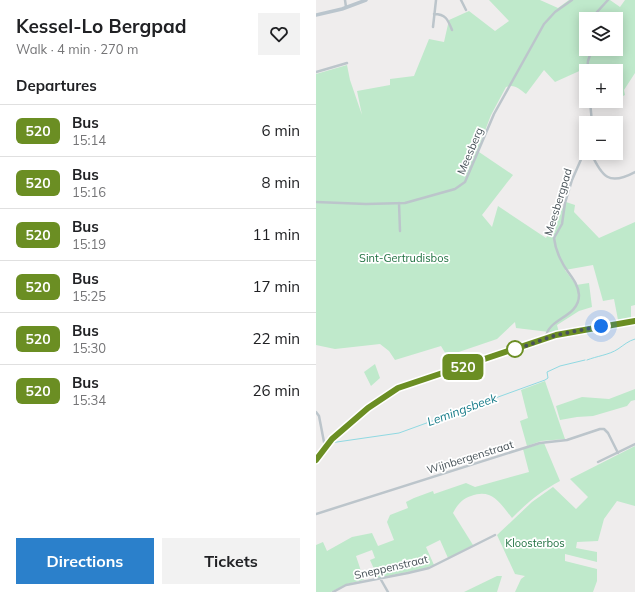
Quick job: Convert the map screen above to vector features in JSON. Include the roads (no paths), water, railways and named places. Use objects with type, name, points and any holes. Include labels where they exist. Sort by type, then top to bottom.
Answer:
[{"type":"street","points":[[345,0],[346,7]]},
{"type":"street","points":[[316,15],[366,0]]},
{"type":"street","points":[[433,27],[436,0]]},
{"type":"street","points":[[461,0],[466,10]]},
{"type":"street","name":"Meesberg","points":[[316,202],[366,204],[410,202],[455,189],[465,182],[494,114],[544,24],[555,12],[572,0]]},
{"type":"street","points":[[597,12],[608,0]]},
{"type":"street","points":[[434,14],[440,14],[446,17],[452,30]]},
{"type":"street","points":[[316,72],[347,63]]},
{"type":"street","name":"Meesbergpad","points":[[546,338],[546,335],[551,327],[570,312],[576,305],[578,297],[578,289],[573,278],[561,261],[554,236],[562,224],[564,207],[572,180],[581,160]]},
{"type":"street","points":[[594,160],[603,174],[610,178],[621,179],[635,172]]},
{"type":"street","points":[[399,203],[400,231]]},
{"type":"street","points":[[316,460],[327,444],[368,408],[398,388],[546,338],[590,328],[635,321]]},
{"type":"street","points":[[316,412],[322,427],[324,442],[327,444]]},
{"type":"street","points":[[316,428],[322,427]]},
{"type":"street","name":"Wijnbergenstraat","points":[[316,514],[540,443],[567,440],[597,429],[604,429],[608,433],[618,453]]},
{"type":"street","points":[[598,462],[635,444]]},
{"type":"street","name":"Sneppenstraat","points":[[333,592],[346,585],[429,568],[495,535]]},
{"type":"street","points":[[380,578],[388,592]]},
{"type":"waterway","name":"Lemingsbeek","points":[[587,360],[611,353],[635,339]]},
{"type":"waterway","name":"Lemingsbeek","points":[[330,443],[399,433],[545,380],[548,378],[547,372],[560,366],[585,360]]},
{"type":"park label","name":"Sint-Gertrudisbos","points":[[404,258]]},
{"type":"park label","name":"Kloosterbos","points":[[535,543]]}]
